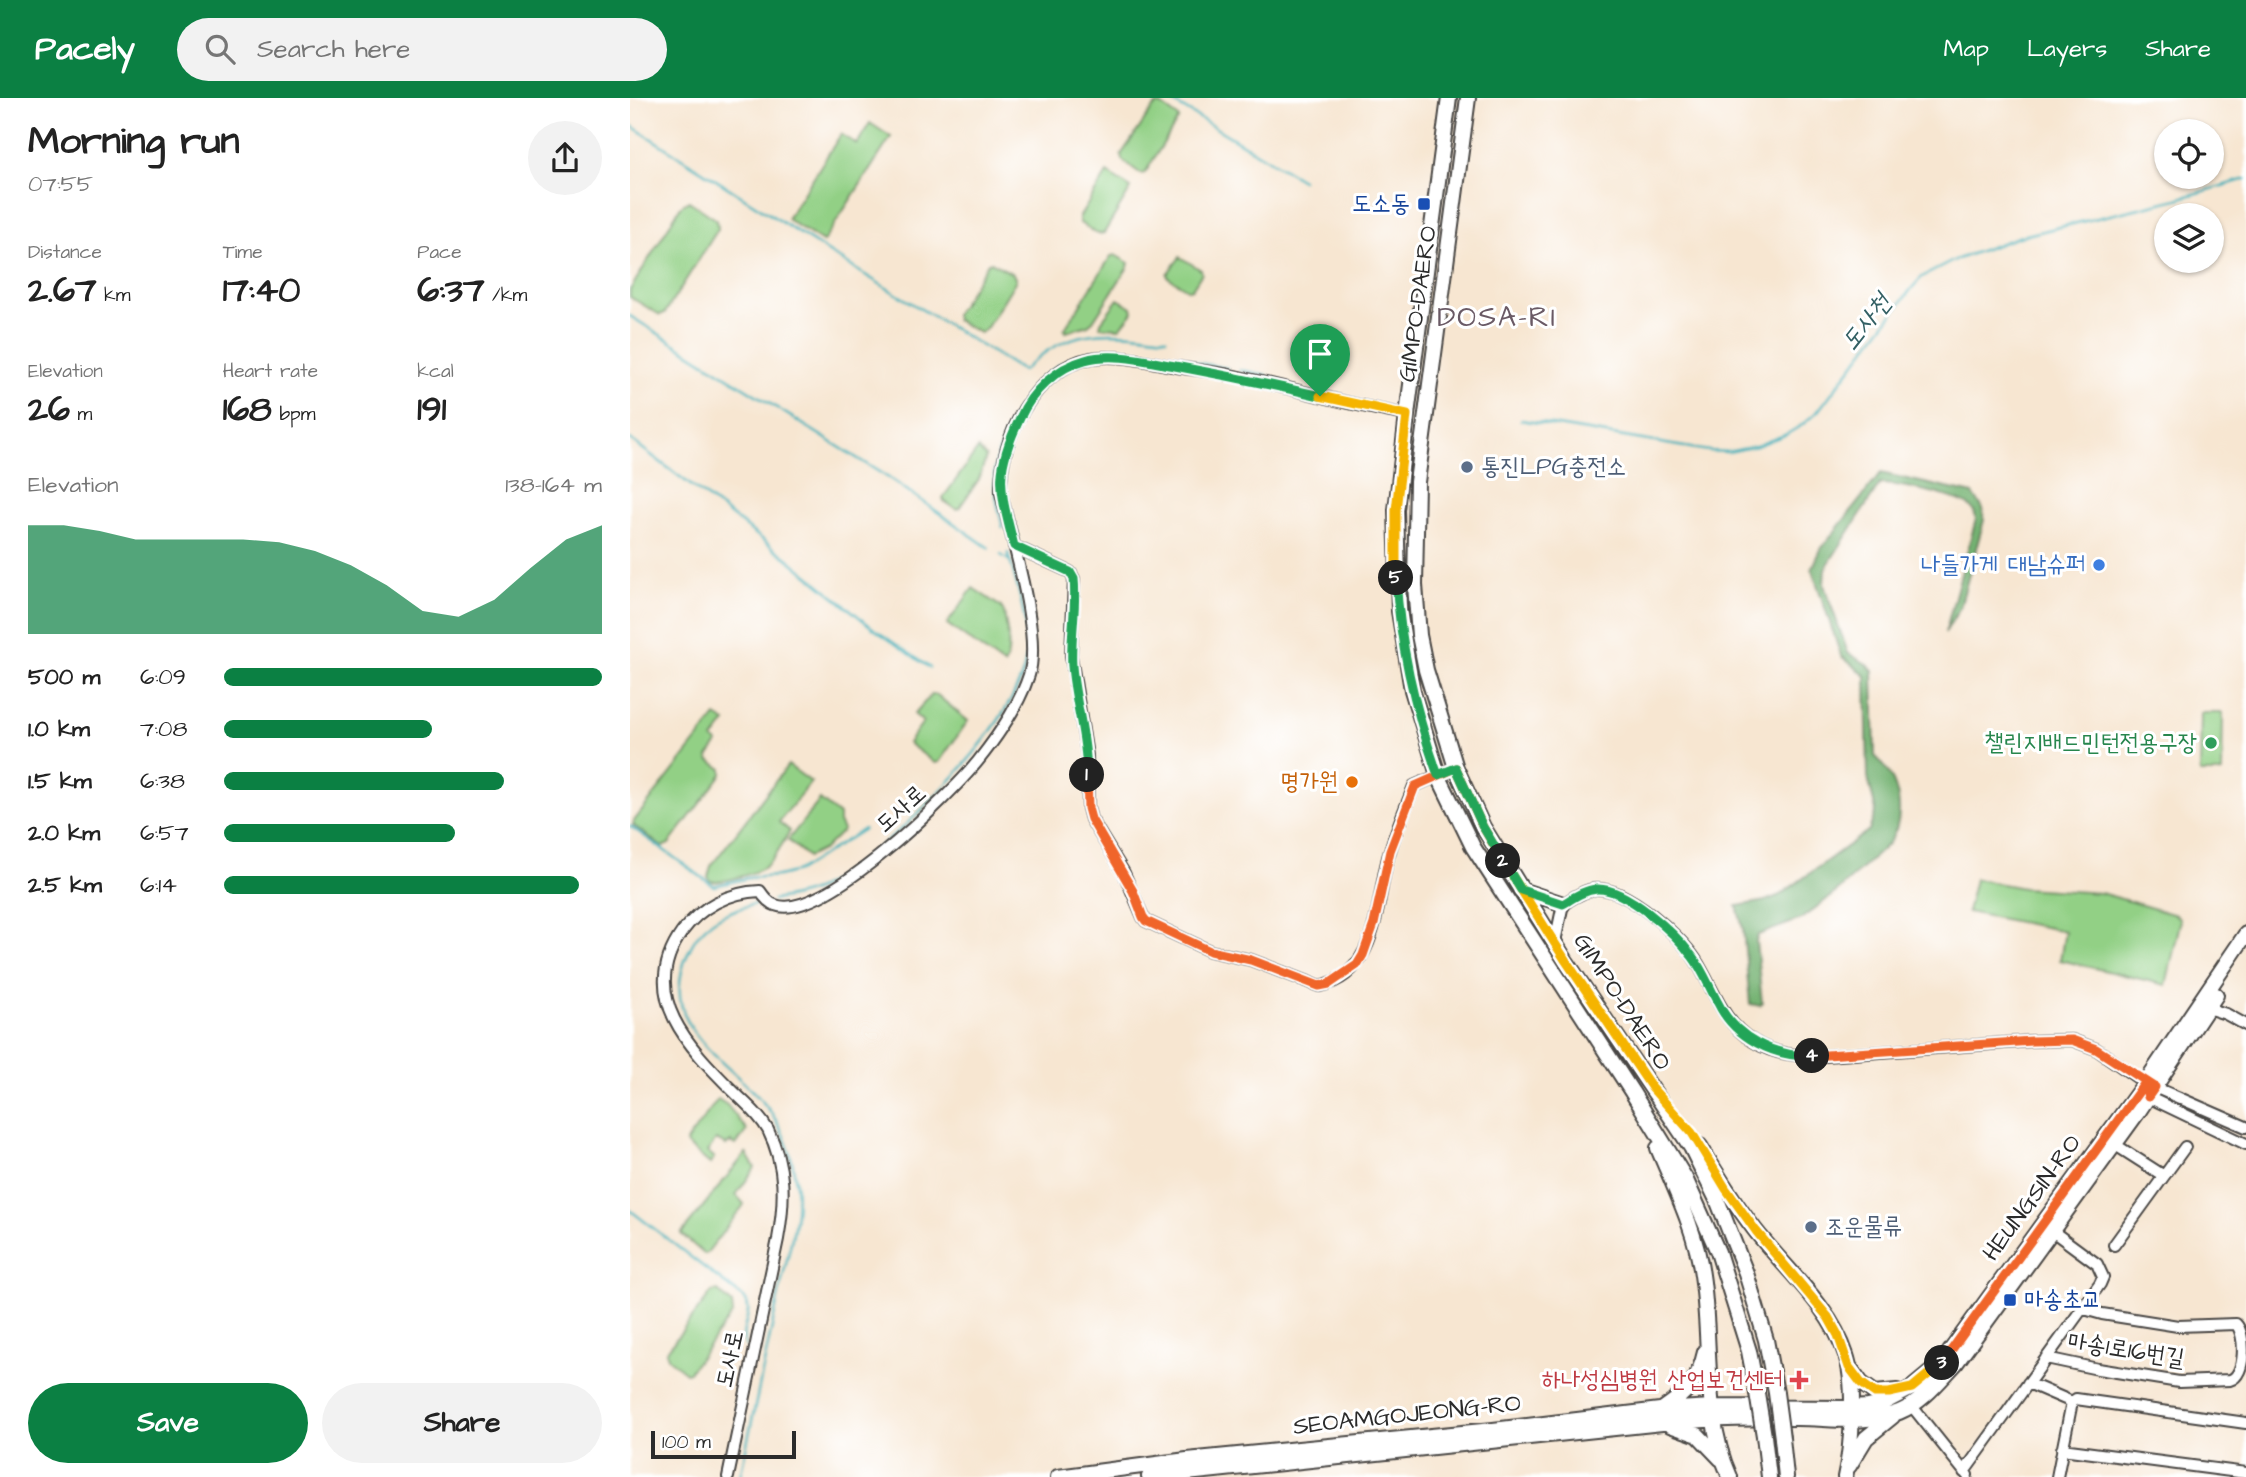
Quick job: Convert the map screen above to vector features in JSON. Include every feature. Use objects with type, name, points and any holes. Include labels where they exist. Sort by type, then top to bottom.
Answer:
[{"type":"main road","name":"GIMPO-DAERO","points":[[1449,98],[1396,510],[1399,611],[1412,690],[1438,775],[1473,847],[1685,1178],[1718,1252],[1749,1351],[1769,1477]]},
{"type":"main road","name":"GIMPO-DAERO","points":[[1468,98],[1419,470],[1415,531],[1417,613],[1422,651],[1431,690],[1456,768],[1483,827],[1521,890],[1691,1147],[1718,1202],[1746,1273],[1766,1340],[1776,1393],[1786,1477]]},
{"type":"main road","points":[[1521,890],[1563,904]]},
{"type":"main road","name":"HEUNGSIN-RO","points":[[1802,1413],[1851,1415],[1905,1409],[1934,1387],[1956,1363],[2114,1144],[2246,934]]},
{"type":"main road","name":"HEUNGSIN-RO","points":[[2202,1006],[2246,951]]},
{"type":"main road","points":[[1652,1088],[1692,1133],[1726,1189],[1756,1231],[1828,1317],[1838,1335],[1849,1367],[1852,1387],[1846,1474]]},
{"type":"main road","name":"HEUNGSIN-RO","points":[[1851,1415],[1912,1388],[1941,1364],[2149,1089]]},
{"type":"main road","points":[[1638,1102],[1687,1215],[1702,1273],[1714,1413],[1722,1460],[1730,1477]]},
{"type":"main road","points":[[1708,1340],[1695,1382],[1661,1417],[1698,1435],[1722,1460]]},
{"type":"main road","points":[[1849,1367],[1861,1383],[1875,1393],[1912,1388]]},
{"type":"main road","points":[[1846,1474],[1866,1438],[1905,1409]]},
{"type":"main road","name":"SEOAMGOJEONG-RO","points":[[1058,1477],[1187,1460],[1493,1430],[1714,1413],[1802,1413]]},
{"type":"main road","name":"SEOAMGOJEONG-RO","points":[[1149,1477],[1661,1417]]},
{"type":"street","name":"도사로","points":[[728,1477],[778,1239],[783,1212],[783,1182],[776,1150],[760,1118],[694,1051],[678,1028],[663,985],[668,961],[678,938],[700,913],[729,897],[748,891],[760,891],[774,905],[788,906],[826,893],[849,879],[917,824],[977,762],[996,736],[1017,702],[1033,658],[1030,617],[1001,493],[1000,472],[1023,411],[1043,384],[1070,365],[1083,360],[1113,358],[1233,376],[1407,415]]},
{"type":"street","points":[[1014,546],[1070,572],[1074,579],[1071,656],[1087,755],[1088,808],[1091,819],[1129,882],[1146,921],[1210,951],[1251,960],[1319,986],[1329,984],[1357,965],[1363,955],[1374,924],[1390,851],[1415,786],[1456,768]]},
{"type":"street","points":[[1555,942],[1557,922],[1563,904],[1587,891],[1601,889],[1615,892],[1636,904],[1687,949],[1718,1005],[1734,1026],[1753,1041],[1778,1053],[1826,1056],[2072,1040],[2096,1049],[2149,1089],[2246,1144]]},
{"type":"street","points":[[2202,1006],[2246,1025]]},
{"type":"street","points":[[2149,1089],[2246,1127]]},
{"type":"street","points":[[2114,1144],[2164,1176]]},
{"type":"street","points":[[2115,1245],[2185,1147]]},
{"type":"street","name":"마송1로16번길","points":[[1966,1474],[2028,1383],[2101,1284],[2101,1270],[2097,1264],[2051,1230]]},
{"type":"street","name":"마송1로16번길","points":[[2046,1358],[2179,1382],[2237,1378],[2242,1373],[2245,1362],[2244,1333],[2236,1324],[2178,1326],[2102,1314],[2084,1308]]},
{"type":"street","points":[[2028,1383],[2072,1402]]},
{"type":"street","points":[[2057,1477],[2072,1402],[2076,1399],[2246,1423]]},
{"type":"street","points":[[1905,1409],[1966,1474]]},
{"type":"street","points":[[2062,1449],[2246,1473]]},
{"type":"green space","points":[[1157,105],[1179,118],[1145,173],[1141,174],[1122,160],[1121,155]]},
{"type":"green space","points":[[870,123],[891,137],[823,242],[787,219],[841,134],[857,144]]},
{"type":"green space","points":[[1107,173],[1131,188],[1104,233],[1098,234],[1080,223],[1079,218]]},
{"type":"green space","points":[[689,201],[717,220],[718,229],[665,313],[660,315],[630,297],[630,290],[681,206]]},
{"type":"green space","points":[[1115,255],[1129,263],[1128,267],[1093,321],[1066,332],[1064,330],[1111,256]]},
{"type":"green space","points":[[1180,257],[1202,273],[1189,290],[1167,274]]},
{"type":"green space","points":[[991,262],[1013,274],[1016,280],[986,329],[980,333],[956,320],[955,315]]},
{"type":"green space","points":[[1118,299],[1132,307],[1133,312],[1120,328],[1100,327],[1101,322]]},
{"type":"green space","points":[[978,449],[986,457],[979,479],[956,509],[943,498]]},
{"type":"green space","points":[[1881,473],[1973,494],[1982,507],[1984,520],[1960,607],[1945,633],[1976,519],[1974,511],[1968,505],[1926,491],[1880,484],[1825,569],[1824,585],[1848,653],[1873,671],[1875,756],[1884,765],[1895,787],[1898,823],[1887,845],[1839,890],[1801,919],[1758,935],[1756,941],[1762,1003],[1760,1006],[1750,1004],[1743,929],[1737,906],[1780,895],[1869,830],[1876,811],[1868,778],[1866,676],[1841,656],[1812,569],[1821,549]]},
{"type":"green space","points":[[973,588],[1001,607],[1004,612],[1008,646],[1004,665],[947,624]]},
{"type":"green space","points":[[932,694],[937,695],[968,721],[939,762],[935,763],[908,743],[923,722],[914,714]]},
{"type":"green space","name":"챌린지배드민턴전용구장","points":[[2201,713],[2223,713],[2222,773],[2200,773]]},
{"type":"green space","points":[[716,716],[726,722],[713,739],[718,743],[708,757],[722,769],[722,774],[669,844],[662,847],[633,825],[634,821]]},
{"type":"green space","points":[[788,765],[811,782],[779,822],[790,831],[777,853],[768,864],[750,874],[710,881],[708,877],[711,866]]},
{"type":"green space","points":[[820,800],[839,815],[843,830],[824,849],[808,857],[788,840]]},
{"type":"green space","points":[[1975,879],[2023,888],[2101,893],[2176,915],[2180,923],[2166,985],[2060,960],[2065,931],[1967,912]]},
{"type":"green space","points":[[718,1099],[727,1105],[747,1130],[736,1145],[731,1142],[726,1145],[716,1140],[707,1152],[714,1158],[710,1164],[686,1142]]},
{"type":"green space","points":[[746,1153],[755,1168],[736,1195],[744,1204],[704,1254],[681,1234]]},
{"type":"green space","points":[[718,1291],[732,1304],[733,1313],[686,1373],[669,1359],[666,1352],[712,1292]]},
{"type":"waterway","points":[[1166,98],[1302,180]]},
{"type":"waterway","points":[[630,125],[857,270],[1023,371],[1039,356],[1056,346],[1089,335],[1125,333],[1166,338]]},
{"type":"waterway","name":"도사천","points":[[1521,420],[1709,451],[1728,452],[1756,446],[1787,434],[1818,411],[1922,277],[1955,260],[2018,237],[2177,199],[2246,179]]},
{"type":"waterway","points":[[630,316],[895,482],[989,548]]},
{"type":"waterway","points":[[1003,528],[994,482],[999,452],[1023,403],[1041,379],[1053,369],[1079,355],[1109,350],[1227,368]]},
{"type":"waterway","points":[[1240,370],[1267,375]]},
{"type":"waterway","points":[[630,439],[787,558],[874,629],[930,668]]},
{"type":"waterway","points":[[773,900],[815,890],[842,875],[873,852],[941,790],[973,755],[999,720],[1017,687],[1027,645],[1022,605],[1008,553]]},
{"type":"waterway","points":[[1001,555],[1010,561]]},
{"type":"waterway","points":[[874,824],[895,822]]},
{"type":"waterway","points":[[630,826],[714,886],[798,871],[864,829]]},
{"type":"waterway","points":[[740,1477],[792,1237],[796,1184],[788,1148],[772,1114],[689,1025],[681,1004],[680,980],[694,941],[709,924],[728,913],[763,902]]},
{"type":"waterway","points":[[630,1210],[745,1299],[748,1305],[743,1334],[746,1346]]},
{"type":"place","name":"도소동","points":[[1424,204]]},
{"type":"place","name":"통진LPG충전소","points":[[1467,467]]},
{"type":"place","name":"나들가게 대남슈퍼","points":[[2099,565]]},
{"type":"place","name":"챌린지배드민턴전용구장","points":[[2211,743]]},
{"type":"place","name":"명가원","points":[[1352,782]]},
{"type":"place","name":"조운물류","points":[[1811,1227]]},
{"type":"place","name":"마송초교","points":[[2010,1300]]},
{"type":"place","name":"하나성심병원 산업보건센터","points":[[1799,1380]]},
{"type":"district","name":"DOSA-RI","points":[[1497,317]]},
{"type":"route","points":[[1320,396],[1233,376],[1142,361],[1113,358],[1083,360],[1056,374],[1032,397],[1023,411],[1005,454],[1000,472],[1001,493],[1014,546],[1070,572],[1074,579],[1071,656],[1087,755],[1088,808],[1091,819],[1124,873],[1143,917],[1146,921],[1210,951],[1242,957],[1319,986],[1338,980],[1357,965],[1363,955],[1382,894],[1390,851],[1415,786],[1456,768],[1483,827],[1521,890],[1566,961],[1652,1088],[1692,1133],[1726,1189],[1756,1231],[1828,1317],[1838,1335],[1849,1367],[1861,1383],[1875,1393],[1912,1388],[1941,1364],[2145,1083],[2148,1097],[2155,1087],[2088,1044],[2072,1040],[1854,1055],[1794,1056],[1778,1053],[1753,1041],[1734,1026],[1718,1005],[1687,949],[1636,904],[1615,892],[1601,889],[1587,891],[1563,904],[1521,890],[1483,827],[1466,793],[1456,768],[1438,775],[1412,690],[1404,650],[1396,568],[1398,481],[1407,415],[1320,396]]}]
